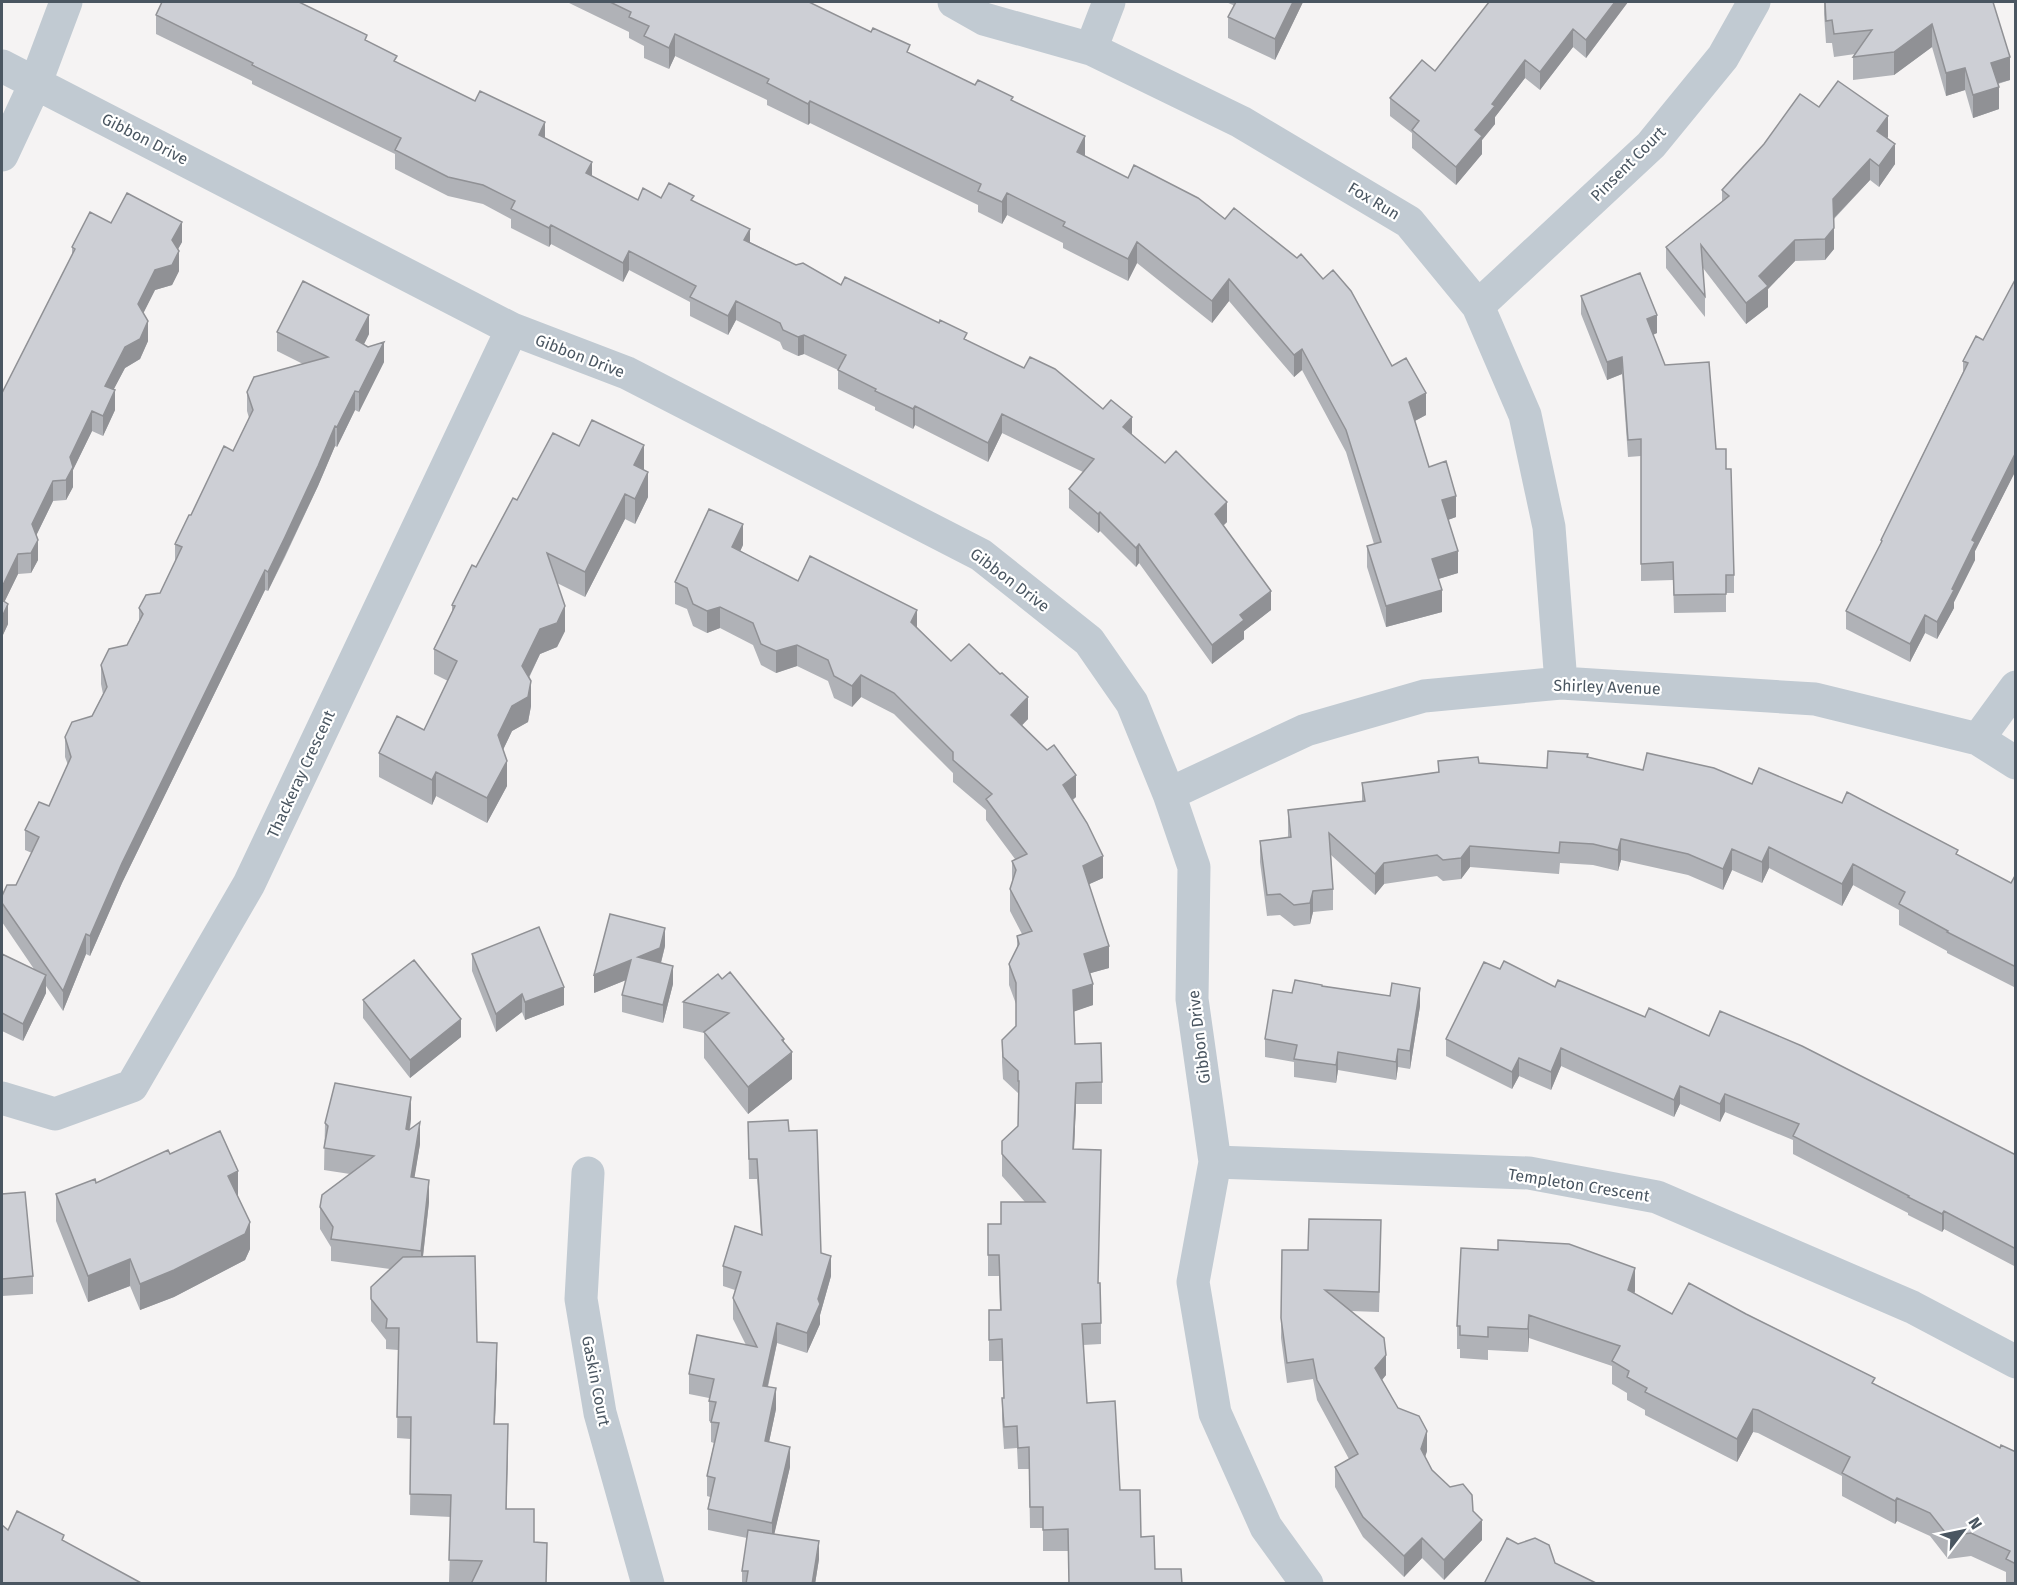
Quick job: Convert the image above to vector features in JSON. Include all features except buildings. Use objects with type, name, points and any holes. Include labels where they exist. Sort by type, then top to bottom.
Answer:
[{"type":"street","points":[[2,156],[36,82],[66,2]]},
{"type":"street","name":"Fox Run","points":[[954,2],[984,19],[1091,49],[1241,122],[1408,222],[1478,306],[1525,415],[1549,527],[1561,683]]},
{"type":"street","points":[[1091,49],[1108,2]]},
{"type":"street","name":"Pinsent Court","points":[[1478,306],[1651,145],[1724,57],[1754,2]]},
{"type":"street","name":"Gibbon Drive","points":[[2,66],[512,329],[627,373],[981,555],[1089,641],[1132,703],[1169,794],[1194,867],[1192,999],[1215,1162],[1193,1282],[1215,1413],[1266,1527],[1307,1584]]},
{"type":"street","name":"Thackeray Crescent","points":[[2,1098],[55,1113],[132,1086],[249,884],[512,329]]},
{"type":"street","name":"Shirley Avenue","points":[[1169,794],[1306,730],[1424,696],[1561,683],[1815,699],[1978,739],[2016,763]]},
{"type":"street","points":[[1978,739],[2016,687]]},
{"type":"street","name":"Templeton Crescent","points":[[1215,1162],[1529,1173],[1657,1197],[1912,1307],[2016,1362]]},
{"type":"street","name":"Gaskin Court","points":[[588,1173],[581,1299],[600,1413],[648,1584]]}]
